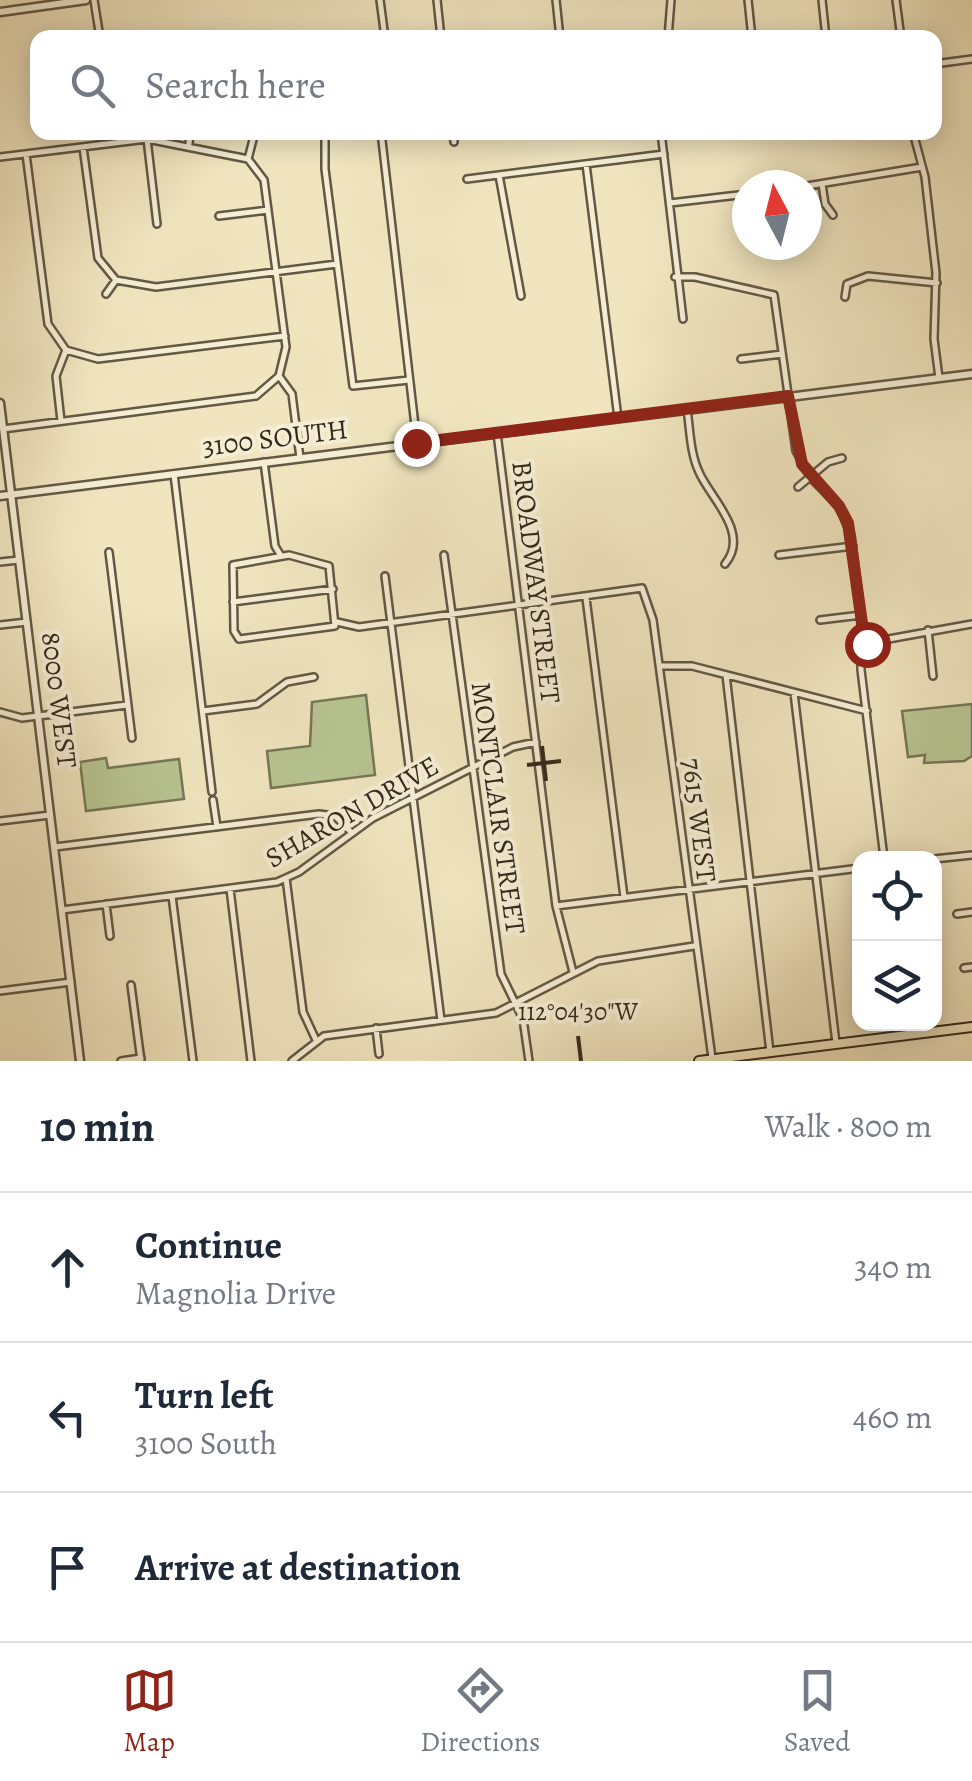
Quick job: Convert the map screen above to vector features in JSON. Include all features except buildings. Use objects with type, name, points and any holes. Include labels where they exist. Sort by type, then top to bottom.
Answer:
[{"type":"main road","points":[[699,1061],[906,1031],[972,1027]]},
{"type":"street","points":[[0,12],[86,0]]},
{"type":"street","points":[[94,0],[99,30]]},
{"type":"street","points":[[380,0],[384,30]]},
{"type":"street","points":[[436,0],[441,30]]},
{"type":"street","points":[[556,0],[559,30]]},
{"type":"street","points":[[669,30],[671,0]]},
{"type":"street","points":[[748,0],[751,30]]},
{"type":"street","points":[[822,0],[825,30]]},
{"type":"street","points":[[896,0],[900,30]]},
{"type":"street","points":[[942,63],[972,59]]},
{"type":"street","points":[[0,157],[138,140]]},
{"type":"street","points":[[146,140],[158,224]]},
{"type":"street","points":[[3,429],[246,398],[266,390],[279,376],[286,358],[285,336],[262,175],[248,159],[154,140]]},
{"type":"street","points":[[188,144],[189,140]]},
{"type":"street","points":[[248,159],[254,140]]},
{"type":"street","points":[[326,140],[354,386],[409,380]]},
{"type":"street","points":[[382,140],[416,443]]},
{"type":"street","points":[[662,140],[682,318]]},
{"type":"street","points":[[914,140],[922,167],[936,283],[934,338],[938,378]]},
{"type":"street","points":[[82,147],[98,258],[116,280],[156,287],[337,264]]},
{"type":"street","points":[[26,154],[48,324],[66,350],[98,359],[285,336]]},
{"type":"street","points":[[467,179],[664,154]]},
{"type":"street","points":[[586,164],[618,418]]},
{"type":"street","points":[[833,215],[825,204],[822,184],[922,167]]},
{"type":"street","points":[[499,175],[521,296]]},
{"type":"street","points":[[670,203],[732,196]]},
{"type":"street","points":[[219,216],[268,210]]},
{"type":"street","points":[[675,278],[695,277],[774,295],[796,451],[810,477],[844,514],[852,546],[883,851]]},
{"type":"street","points":[[845,296],[847,284],[859,278],[936,283]]},
{"type":"street","points":[[106,294],[116,280]]},
{"type":"street","points":[[61,422],[56,376],[66,350]]},
{"type":"street","points":[[741,358],[782,354]]},
{"type":"street","name":"3100 SOUTH","points":[[0,496],[972,374]]},
{"type":"street","points":[[279,376],[292,394],[300,458]]},
{"type":"street","name":"8000 WEST","points":[[0,403],[80,1061]]},
{"type":"street","points":[[687,410],[697,470],[728,522],[732,553],[726,564]]},
{"type":"street","name":"BROADWAY STREET","points":[[497,433],[556,906],[573,972]]},
{"type":"street","points":[[798,487],[842,458]]},
{"type":"street","points":[[264,462],[274,546],[282,556]]},
{"type":"street","points":[[174,474],[212,792]]},
{"type":"street","points":[[268,558],[274,546]]},
{"type":"street","points":[[779,555],[852,546]]},
{"type":"street","points":[[108,552],[132,738]]},
{"type":"street","name":"MONTCLAIR STREET","points":[[444,555],[501,974],[523,1019],[528,1061]]},
{"type":"street","points":[[336,624],[334,589],[327,564],[282,556],[234,566],[237,637],[246,640],[336,624],[348,627],[391,623],[586,598],[624,897]]},
{"type":"street","points":[[0,562],[19,560]]},
{"type":"street","points":[[385,576],[441,1020]]},
{"type":"street","name":"7615 WEST","points":[[586,598],[642,588],[652,612],[712,1060]]},
{"type":"street","points":[[233,602],[334,589]]},
{"type":"street","points":[[820,620],[861,615]]},
{"type":"street","points":[[0,626],[27,622]]},
{"type":"street","points":[[861,644],[972,624]]},
{"type":"street","points":[[928,630],[934,676]]},
{"type":"street","points":[[660,666],[684,664],[866,711]]},
{"type":"street","points":[[726,675],[770,1052]]},
{"type":"street","points":[[203,711],[257,704],[287,682],[314,677]]},
{"type":"street","points":[[794,693],[836,1044]]},
{"type":"street","points":[[0,712],[14,718],[127,706]]},
{"type":"street","name":"SHARON DRIVE","points":[[62,910],[286,878],[413,797],[519,744],[536,742]]},
{"type":"street","points":[[214,800],[217,828]]},
{"type":"street","points":[[55,847],[329,814],[352,833]]},
{"type":"street","points":[[0,821],[50,815]]},
{"type":"street","points":[[942,858],[972,855]]},
{"type":"street","points":[[556,906],[852,869]]},
{"type":"street","points":[[286,878],[303,1012],[316,1040]]},
{"type":"street","points":[[230,889],[252,1061]]},
{"type":"street","points":[[172,896],[193,1061]]},
{"type":"street","points":[[106,904],[110,936]]},
{"type":"street","points":[[957,914],[972,912]]},
{"type":"street","points":[[292,1061],[316,1040],[496,1013],[573,972],[612,957],[694,946]]},
{"type":"street","points":[[964,968],[972,968]]},
{"type":"street","points":[[0,991],[71,982]]},
{"type":"street","points":[[121,1061],[141,1060],[131,985]]},
{"type":"street","points":[[376,1028],[379,1054]]},
{"type":"street","points":[[302,1053],[309,1061]]},
{"type":"green space","points":[[366,695],[375,775],[271,788],[267,751],[310,746],[312,702]]},
{"type":"green space","points":[[972,704],[972,756],[964,761],[924,763],[925,755],[908,757],[902,711]]},
{"type":"green space","points":[[106,758],[108,768],[179,759],[184,799],[86,811],[80,762]]},
{"type":"route","points":[[416,443],[788,396],[792,433],[802,464],[839,506],[848,523],[862,623],[861,644],[867,644]]}]
